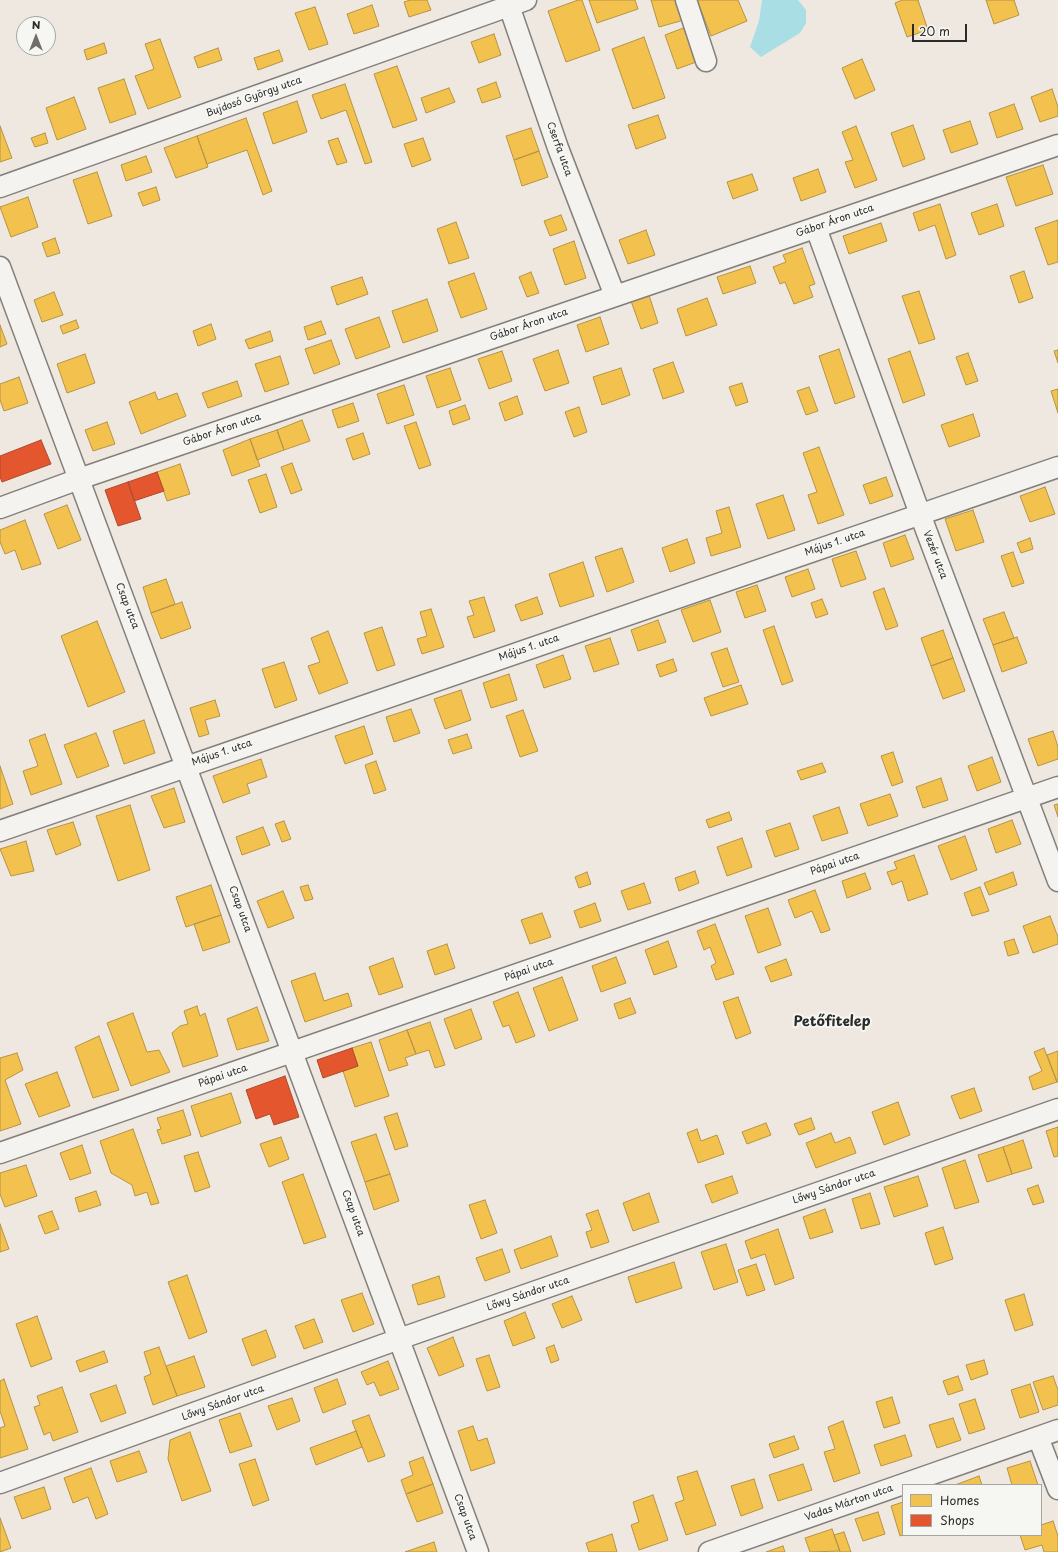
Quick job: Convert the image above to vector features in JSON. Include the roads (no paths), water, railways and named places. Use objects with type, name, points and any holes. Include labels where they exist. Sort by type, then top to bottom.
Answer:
[{"type":"street","points":[[686,0],[706,60]]},
{"type":"street","name":"Bujdosó György utca","points":[[0,187],[514,2]]},
{"type":"street","name":"Cserfa utca","points":[[514,2],[558,148],[615,296]]},
{"type":"street","name":"Gábor Áron utca","points":[[0,508],[79,479],[1058,145]]},
{"type":"street","name":"Vezér utca","points":[[816,228],[920,514],[1058,881]]},
{"type":"street","name":"Csap utca","points":[[0,267],[478,1552]]},
{"type":"street","name":"Május 1. utca","points":[[0,831],[1058,467]]},
{"type":"street","name":"Pápai utca","points":[[0,1153],[1058,787]]},
{"type":"street","name":"Lőwy Sándor utca","points":[[0,1483],[399,1339],[1058,1109]]},
{"type":"street","name":"Vadas Márton utca","points":[[904,1484],[1058,1430]]},
{"type":"street","points":[[1038,1437],[1058,1489]]},
{"type":"street","name":"Vadas Márton utca","points":[[709,1552],[902,1485]]},
{"type":"water","points":[[762,0],[798,0],[806,10],[806,23],[800,33],[761,57],[750,47],[759,21]]},
{"type":"district","name":"Petőfitelep","points":[[832,1022]]}]
